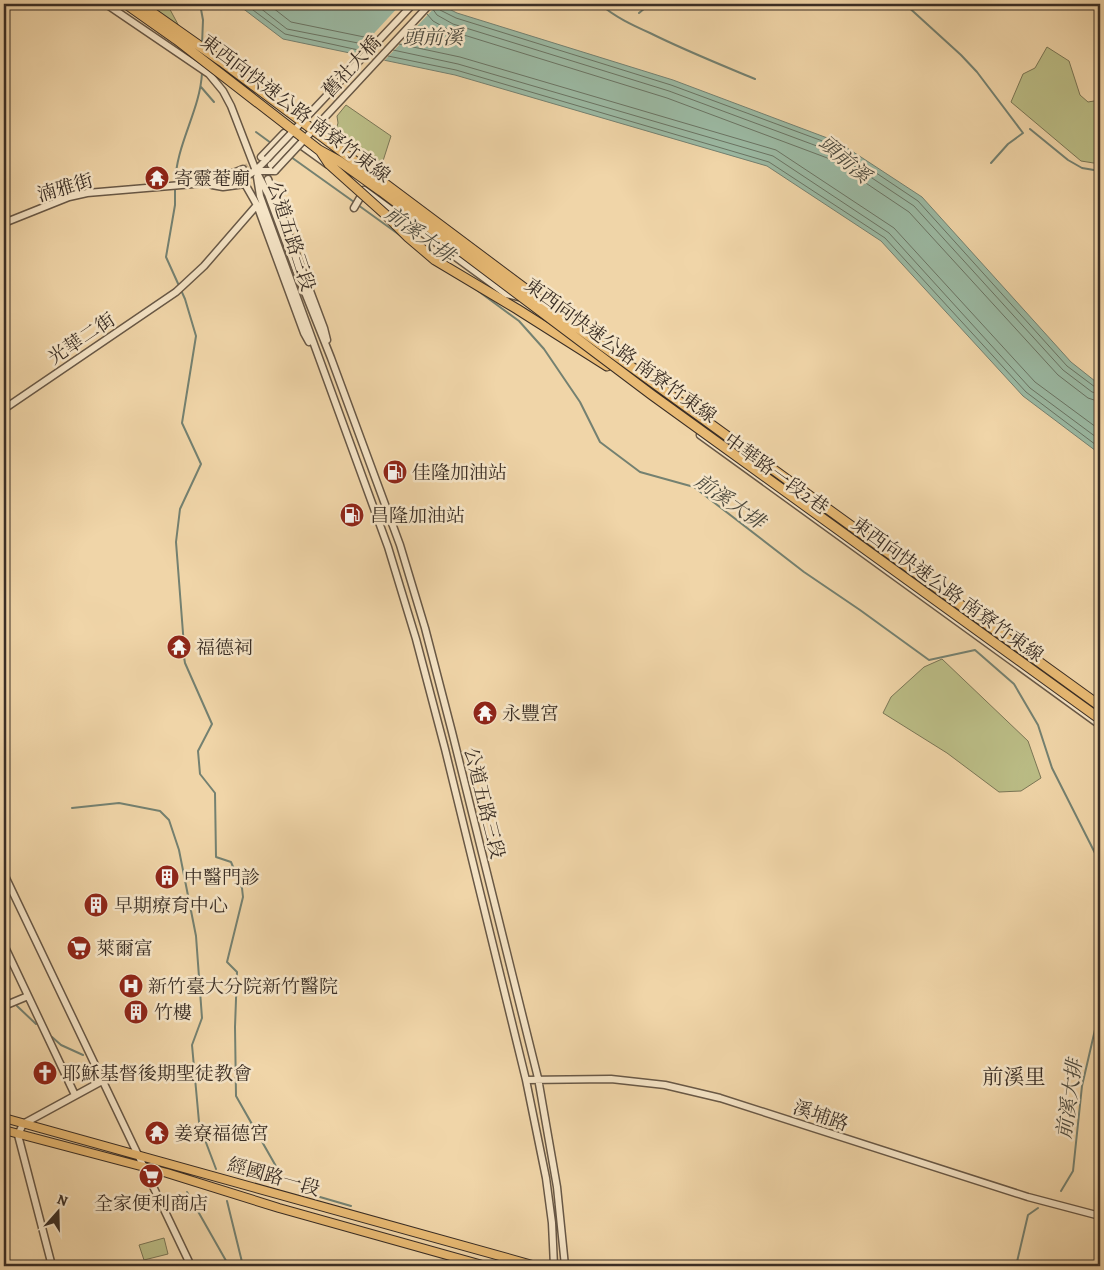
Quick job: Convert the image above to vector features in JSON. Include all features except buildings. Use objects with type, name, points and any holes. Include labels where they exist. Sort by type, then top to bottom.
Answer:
[{"type":"highway","name":"東西向快速公路 南寮竹東線","points":[[126,4],[177,40],[319,150],[339,161],[374,186],[652,394],[1100,719]]},
{"type":"highway","name":"東西向快速公路 南寮竹東線","points":[[140,4],[221,61],[568,320],[1100,706]]},
{"type":"highway","points":[[319,150],[329,164],[435,260],[607,366]]},
{"type":"main road","name":"經國路一段","points":[[4,1118],[536,1266]]},
{"type":"main road","name":"經國路一段","points":[[4,1130],[167,1173],[279,1208],[486,1266]]},
{"type":"street","points":[[107,4],[209,74],[231,106],[256,171]]},
{"type":"street","name":"舊社大橋","points":[[268,163],[413,4]]},
{"type":"street","name":"舊社大橋","points":[[268,163],[430,4]]},
{"type":"street","points":[[204,183],[243,178],[256,171],[279,157],[294,140],[284,133],[270,149],[268,163],[256,171]]},
{"type":"street","name":"中華路一段2巷","points":[[294,140],[494,286],[506,294],[526,298],[626,372],[632,384]]},
{"type":"street","points":[[204,183],[215,177],[239,172],[244,169]]},
{"type":"street","name":"公道五路三段","points":[[256,171],[268,194],[332,358],[400,545],[425,628],[538,1078],[557,1188],[566,1266]]},
{"type":"street","name":"公道五路三段","points":[[256,171],[260,196],[388,547],[416,639],[445,749],[526,1080],[546,1178],[552,1223],[554,1266]]},
{"type":"street","name":"公道五路三段","points":[[268,179],[324,328],[332,358]]},
{"type":"street","name":"中華路一段2巷","points":[[348,179],[361,196],[380,202]]},
{"type":"street","name":"公道五路三段","points":[[204,183],[223,187],[245,184],[258,205],[304,333],[319,360]]},
{"type":"street","name":"湳雅街","points":[[4,223],[69,197],[87,193],[204,183]]},
{"type":"street","points":[[354,208],[361,196]]},
{"type":"street","name":"光華二街","points":[[4,409],[176,292],[204,266],[258,205]]},
{"type":"street","name":"中華路一段2巷","points":[[602,355],[607,366],[1100,725]]},
{"type":"street","points":[[361,476],[372,472]]},
{"type":"street","points":[[4,874],[191,1266]]},
{"type":"street","points":[[4,945],[75,1095]]},
{"type":"street","points":[[4,1006],[28,996]]},
{"type":"street","name":"溪埔路","points":[[526,1080],[538,1078],[611,1080],[665,1085],[720,1098],[1028,1196],[1100,1216]]},
{"type":"street","points":[[52,1266],[18,1135],[23,1124],[102,1081]]},
{"type":"green space","points":[[136,4],[167,4],[187,41]]},
{"type":"green space","points":[[1047,47],[1069,61],[1080,95],[1088,102],[1100,100],[1100,164],[1081,161],[1011,102],[1023,74],[1035,68]]},
{"type":"green space","points":[[346,105],[391,136],[382,164],[336,130],[337,116]]},
{"type":"green space","points":[[942,659],[1028,741],[1041,778],[1021,791],[999,792],[947,753],[883,713],[891,697],[924,667]]},
{"type":"green space","points":[[164,1238],[168,1254],[144,1260],[139,1245]]},
{"type":"water","name":"頭前溪","points":[[237,4],[439,4],[457,13],[673,80],[838,142],[922,197],[1071,362],[1100,385],[1100,454],[1023,396],[881,241],[767,166],[455,75],[283,39]]},
{"type":"pier","points":[[401,4],[438,4],[383,62],[353,56]]},
{"type":"waterway","name":"前溪大排","points":[[200,4],[203,20],[202,45]]},
{"type":"waterway","points":[[600,4],[618,17],[637,27],[755,79]]},
{"type":"waterway","points":[[639,13],[650,4]]},
{"type":"waterway","points":[[905,4],[977,72],[1023,133],[1008,144],[991,163]]},
{"type":"waterway","points":[[175,184],[179,155],[197,101],[202,73]]},
{"type":"waterway","name":"前溪大排","points":[[201,87],[214,102]]},
{"type":"waterway","points":[[1030,129],[1068,160],[1082,168],[1100,171]]},
{"type":"waterway","name":"前溪大排","points":[[256,132],[271,143]]},
{"type":"waterway","name":"前溪大排","points":[[291,157],[354,202]]},
{"type":"waterway","points":[[175,188],[175,205],[166,257],[185,299],[196,336],[182,423],[201,464],[180,509],[176,542],[184,646]]},
{"type":"waterway","name":"前溪大排","points":[[358,205],[401,236]]},
{"type":"waterway","name":"前溪大排","points":[[470,285],[519,321],[544,349],[580,402],[600,442],[640,472],[694,487],[804,572],[929,660],[975,650],[1014,684],[1038,725],[1052,768],[1100,863]]},
{"type":"waterway","points":[[184,657],[212,724],[198,751],[200,774],[215,793],[216,857],[231,862],[242,888],[243,897],[227,962],[237,972],[235,1027],[236,1096],[277,1168]]},
{"type":"waterway","points":[[72,808],[119,803],[160,811],[169,820],[179,850],[196,936],[202,1018],[192,1045],[199,1122]]},
{"type":"waterway","points":[[4,993],[9,998]]},
{"type":"waterway","points":[[17,1006],[36,1024]]},
{"type":"waterway","name":"前溪大排","points":[[1061,1191],[1073,1171],[1082,1086],[1100,1008]]},
{"type":"waterway","points":[[52,1037],[61,1045],[83,1055]]},
{"type":"waterway","points":[[202,1132],[216,1169]]},
{"type":"waterway","points":[[187,1192],[229,1266]]},
{"type":"waterway","points":[[320,1197],[351,1206]]},
{"type":"waterway","points":[[227,1201],[243,1266]]},
{"type":"waterway","name":"前溪大排","points":[[1016,1266],[1028,1215],[1038,1208]]},
{"type":"tunnel","points":[[243,169],[261,157]]},
{"type":"tunnel","points":[[245,184],[271,165]]},
{"type":"place","name":"寄靈菴廟","points":[[157,178]]},
{"type":"place","name":"佳隆加油站","points":[[395,472]]},
{"type":"place","name":"昌隆加油站","points":[[352,515]]},
{"type":"place","name":"福德祠","points":[[179,647]]},
{"type":"place","name":"永豐宮","points":[[485,713]]},
{"type":"place","name":"中醫門診","points":[[167,877]]},
{"type":"place","name":"早期療育中心","points":[[96,905]]},
{"type":"place","name":"萊爾富","points":[[79,948]]},
{"type":"place","name":"新竹臺大分院新竹醫院","points":[[131,986]]},
{"type":"place","name":"竹樓","points":[[136,1012]]},
{"type":"place","name":"耶穌基督後期聖徒教會","points":[[45,1073]]},
{"type":"place","name":"姜寮福德宮","points":[[157,1133]]},
{"type":"place","name":"全家便利商店","points":[[151,1176]]},
{"type":"district","name":"前溪里","points":[[1014,1077]]}]
